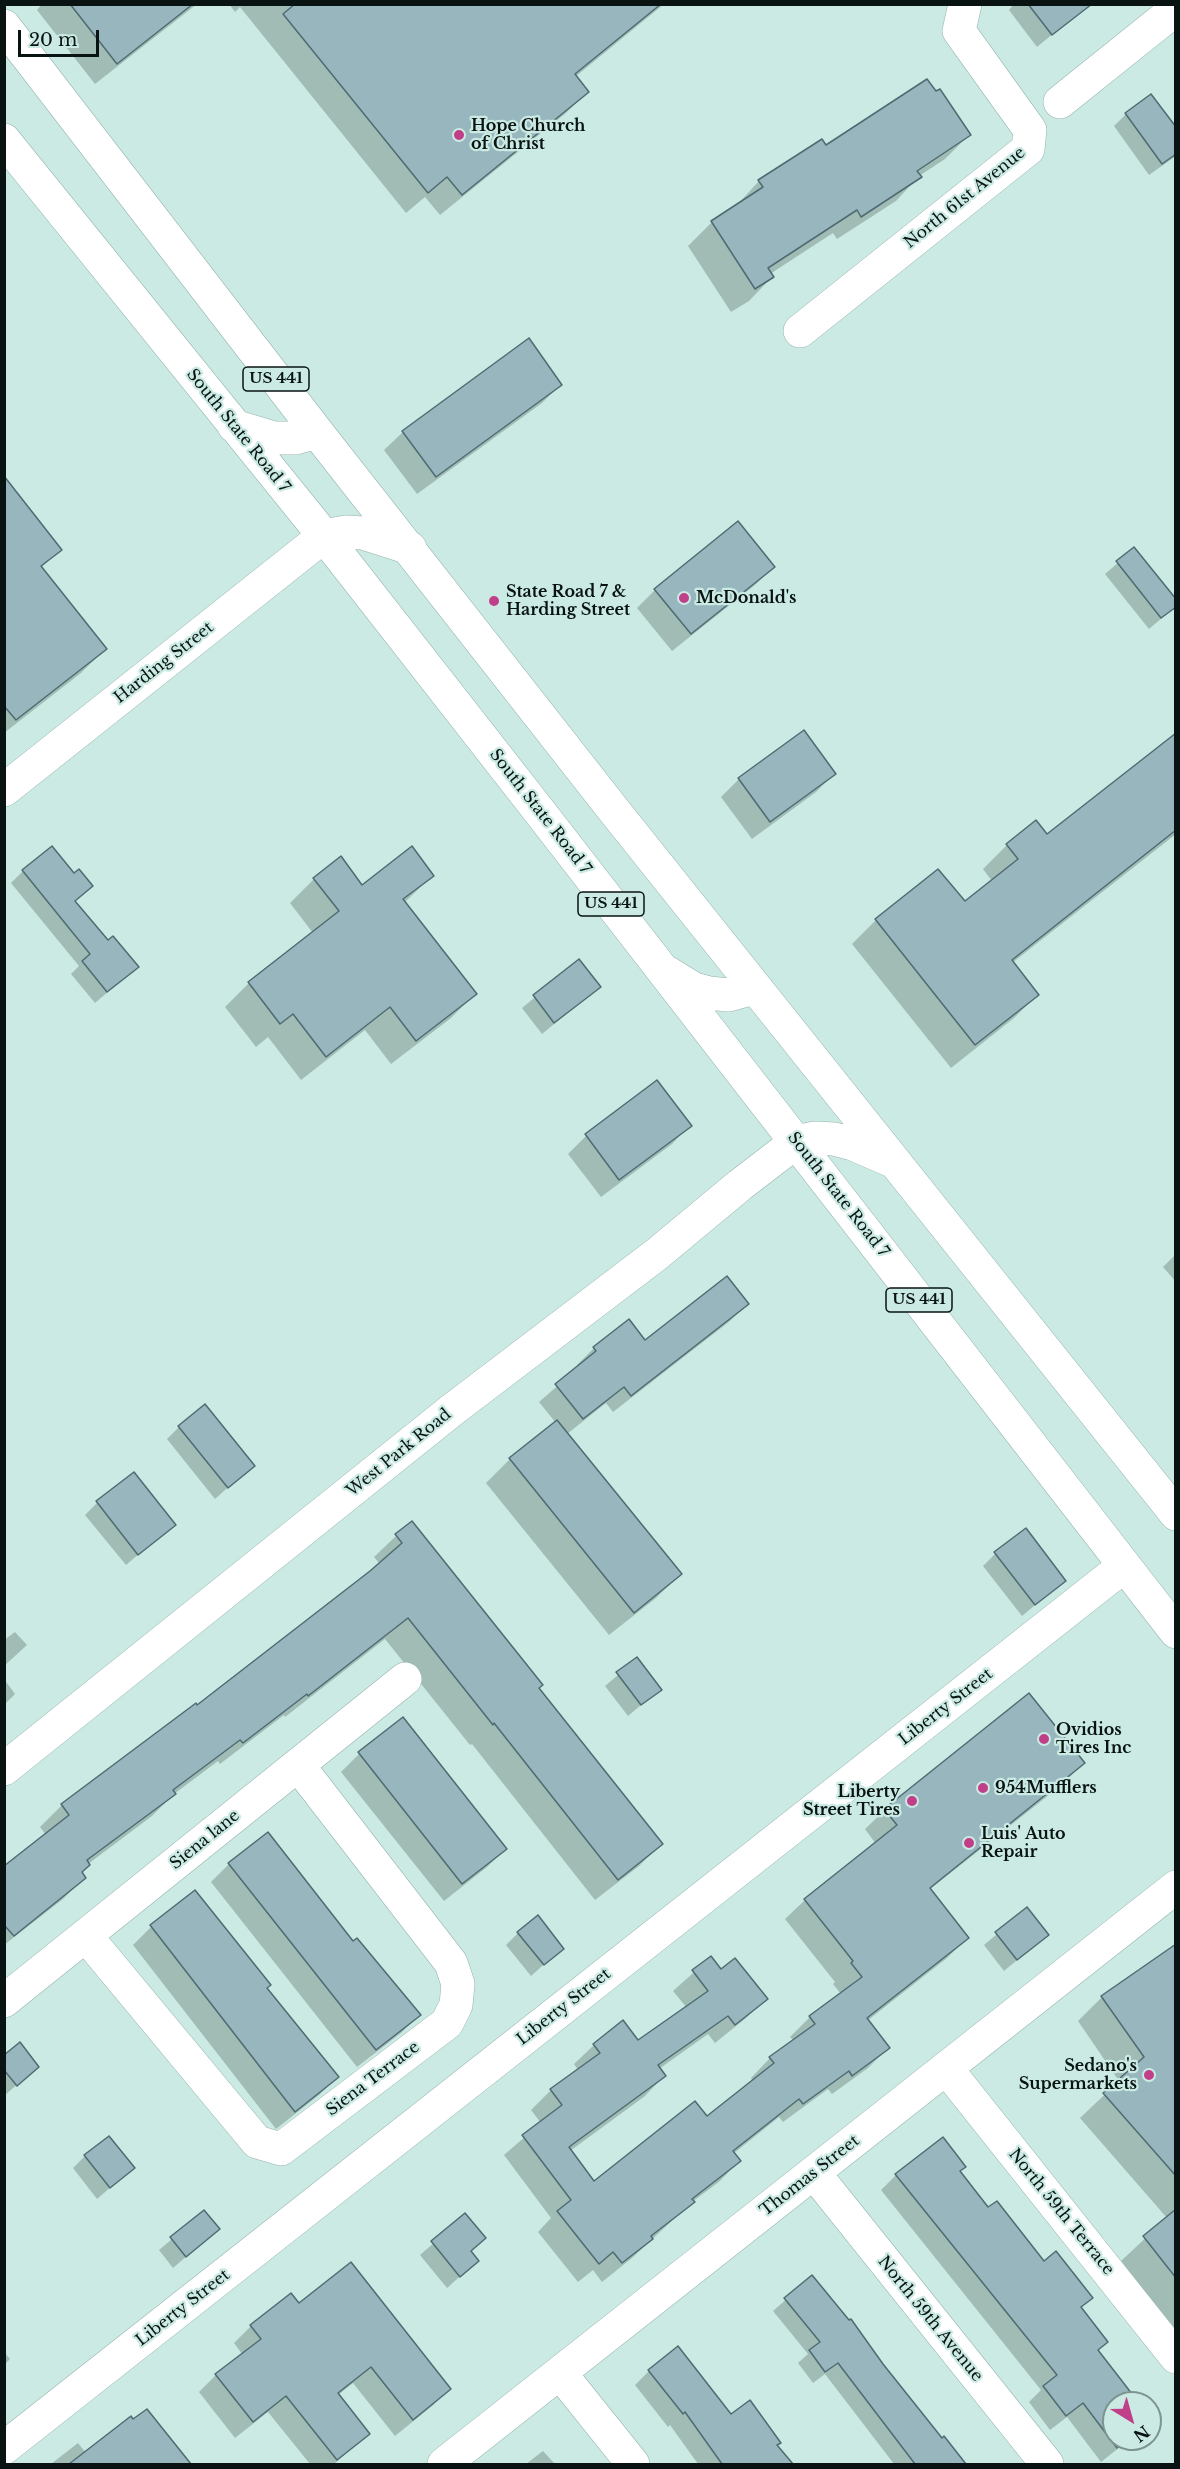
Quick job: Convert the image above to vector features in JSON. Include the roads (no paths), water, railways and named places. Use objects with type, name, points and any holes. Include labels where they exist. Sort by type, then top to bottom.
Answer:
[{"type":"street","name":"North 61st Avenue","points":[[801,331],[1028,148],[1030,129],[959,32],[965,4]]},
{"type":"street","points":[[1060,102],[1176,9]]},
{"type":"street","name":"US 441","points":[[4,26],[317,432],[754,988],[1176,1514]]},
{"type":"street","name":"South State Road 7","points":[[4,140],[324,536],[1176,1632]]},
{"type":"street","points":[[234,426],[274,438],[295,438],[317,432]]},
{"type":"street","points":[[324,536],[346,532],[363,533],[410,548]]},
{"type":"street","name":"Harding Street","points":[[4,790],[324,536]]},
{"type":"street","points":[[662,969],[693,989],[709,993],[728,995],[754,988]]},
{"type":"street","points":[[796,1142],[815,1138],[834,1139],[853,1144],[895,1162]]},
{"type":"street","name":"West Park Road","points":[[4,1769],[453,1410],[657,1254],[796,1142]]},
{"type":"street","name":"Liberty Street","points":[[4,2448],[1124,1566]]},
{"type":"street","name":"Siena lane","points":[[4,2001],[405,1679]]},
{"type":"street","name":"Siena Terrace","points":[[86,1936],[257,2142],[281,2149],[447,2023],[456,2005],[458,1984],[452,1963],[298,1765]]},
{"type":"street","name":"Thomas Street","points":[[444,2464],[1175,1888]]},
{"type":"street","name":"North 59th Terrace","points":[[946,2068],[1176,2357]]},
{"type":"street","name":"North 59th Avenue","points":[[814,2173],[1047,2464]]},
{"type":"street","points":[[560,2373],[633,2464]]},
{"type":"place","name":"Hope Church of Christ","points":[[459,135]]},
{"type":"place","name":"McDonald's","points":[[684,598]]},
{"type":"place","name":"State Road 7 & Harding Street","points":[[494,601]]},
{"type":"place","name":"Ovidios Tires Inc","points":[[1044,1739]]},
{"type":"place","name":"954Mufflers","points":[[983,1788]]},
{"type":"place","name":"Liberty Street Tires","points":[[912,1801]]},
{"type":"place","name":"Luis' Auto Repair","points":[[969,1843]]},
{"type":"place","name":"Sedano's Supermarkets","points":[[1149,2075]]}]
